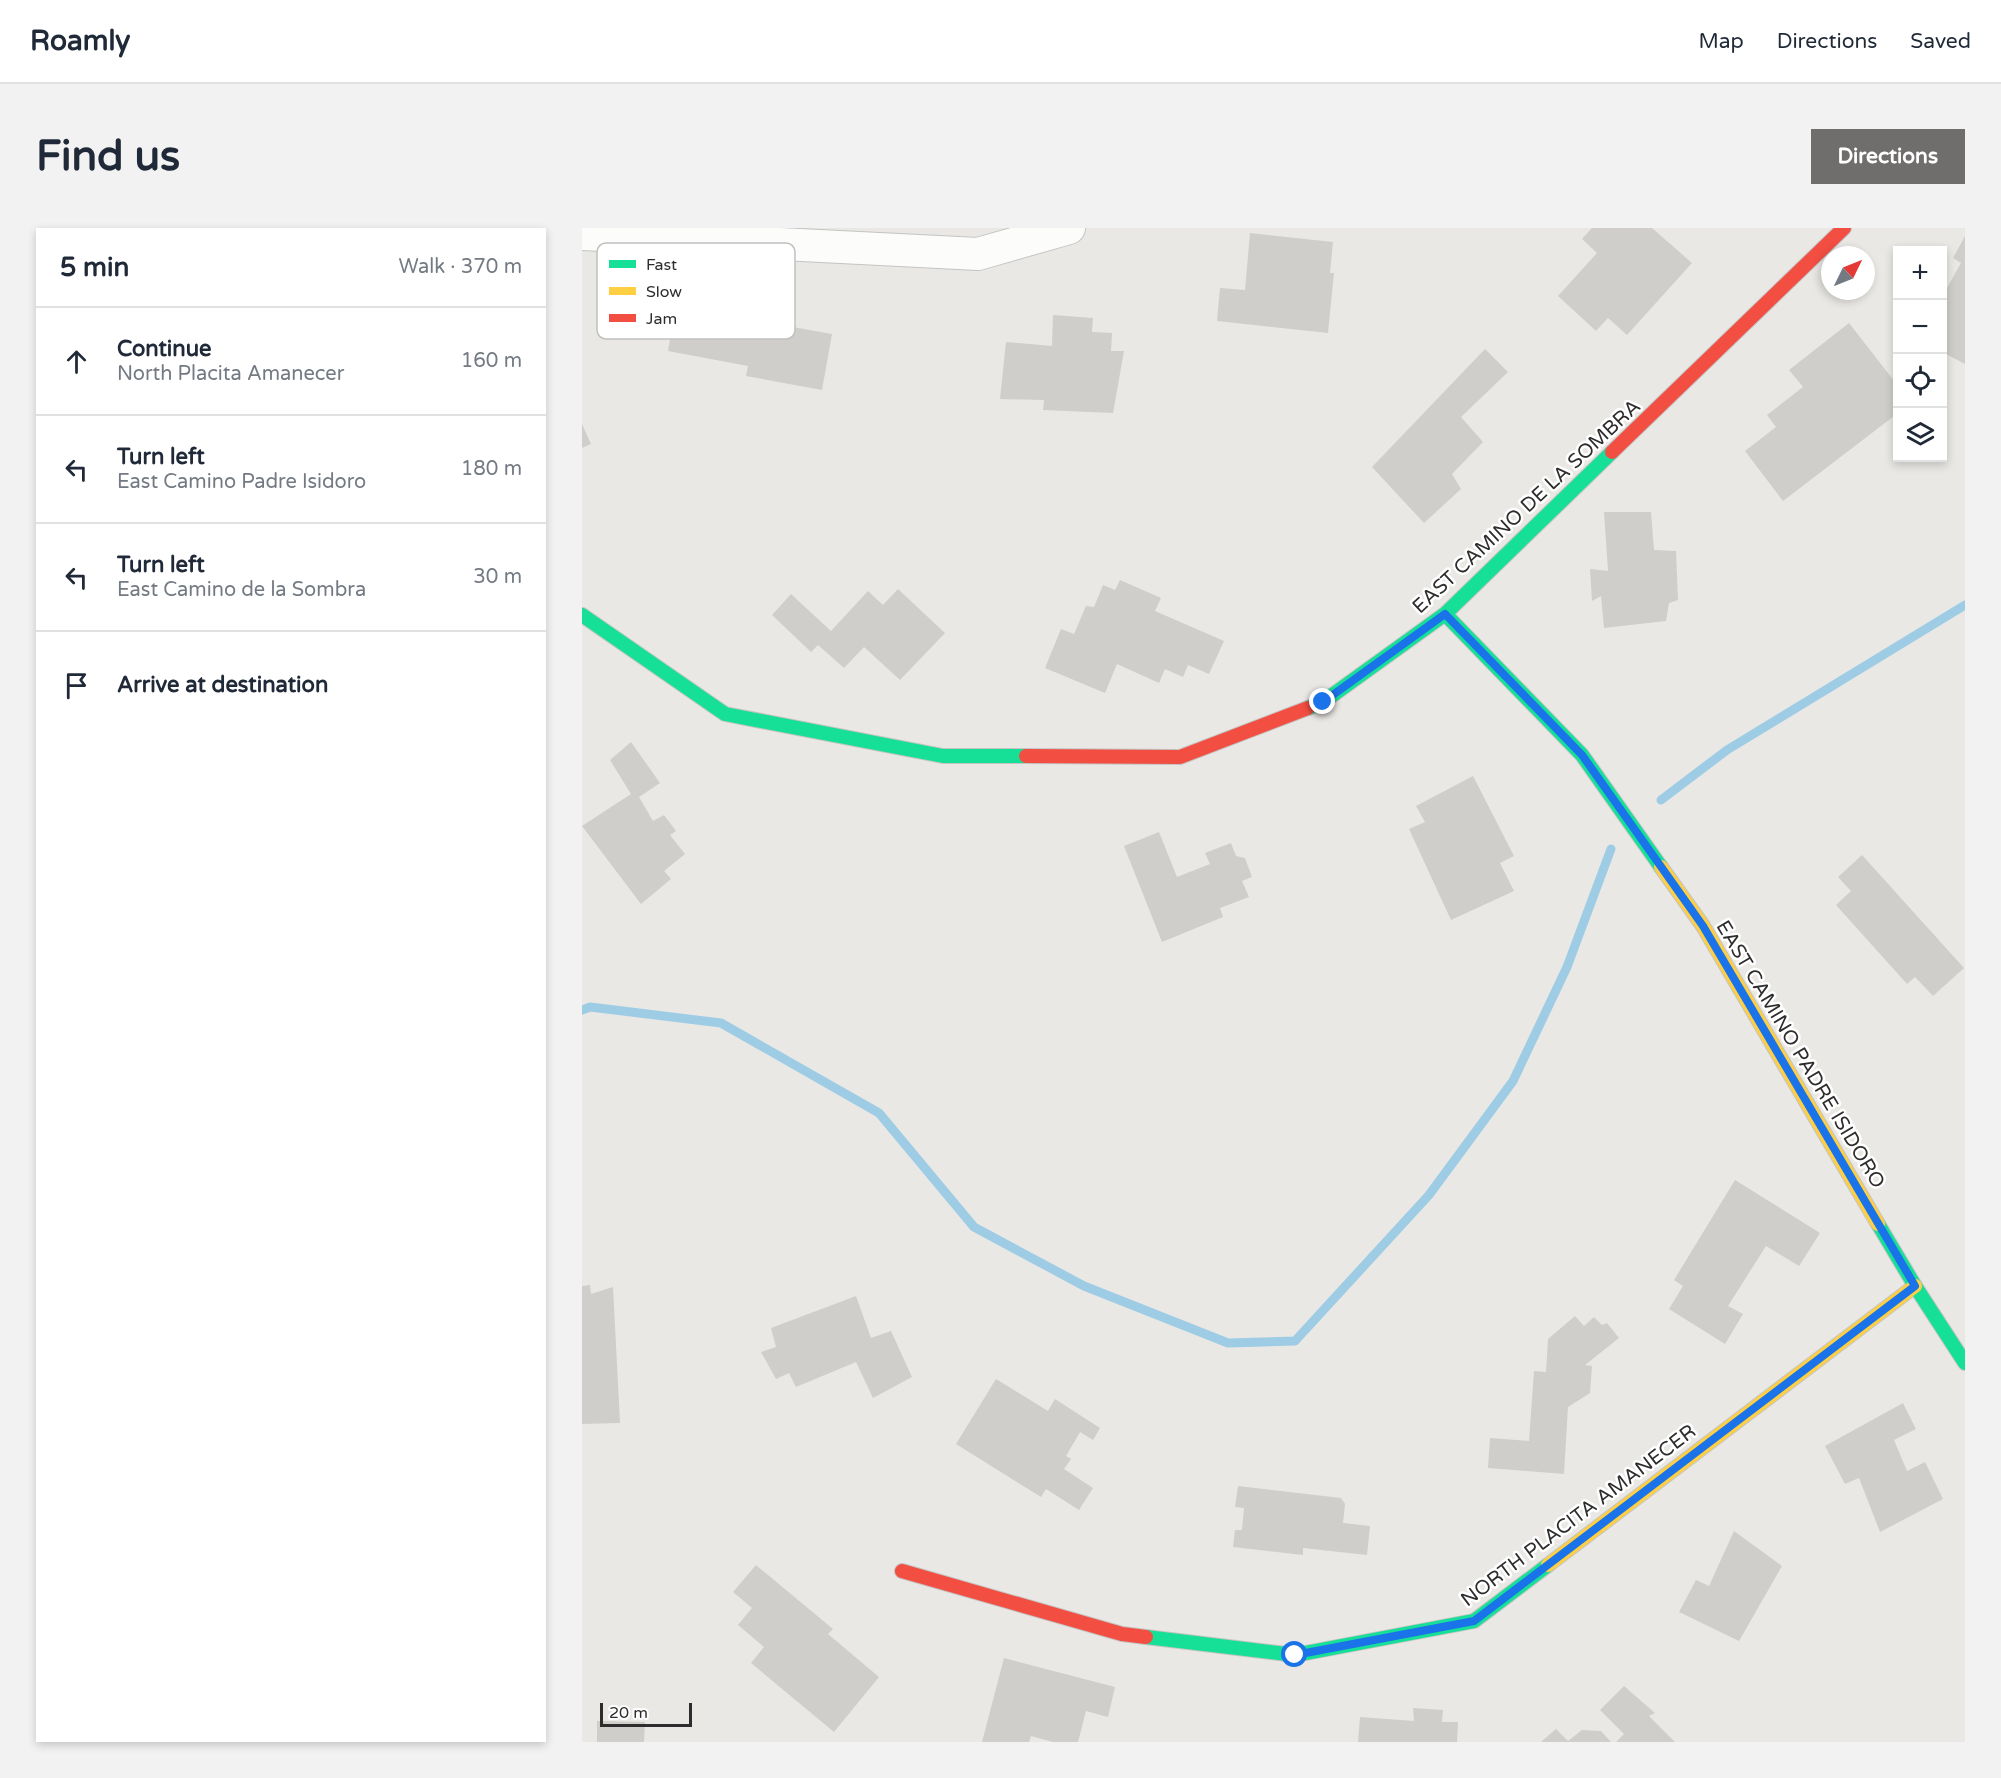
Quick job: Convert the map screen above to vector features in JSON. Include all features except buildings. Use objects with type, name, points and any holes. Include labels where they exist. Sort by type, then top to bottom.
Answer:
[{"type":"street","points":[[795,245],[978,254],[1069,228]]},
{"type":"street","name":"EAST CAMINO DE LA SOMBRA","points":[[582,615],[725,714],[943,756],[1180,757],[1323,702],[1445,614],[1844,228]]},
{"type":"street","points":[[582,234],[760,243]]},
{"type":"street","name":"EAST CAMINO PADRE ISIDORO","points":[[1445,614],[1582,755],[1696,916],[1915,1286],[1965,1363]]},
{"type":"street","name":"NORTH PLACITA AMANECER","points":[[902,1571],[1122,1634],[1295,1655],[1474,1621],[1915,1286]]},
{"type":"waterway","points":[[1661,800],[1727,750],[1965,605]]},
{"type":"waterway","points":[[582,1010],[590,1007],[721,1023],[879,1113],[974,1227],[1084,1286],[1228,1343],[1295,1341],[1429,1195],[1513,1081],[1567,967],[1611,849]]},
{"type":"traffic: fast","points":[[1308,708],[1323,702],[1445,614],[1612,452]]},
{"type":"traffic: fast","points":[[1445,614],[1582,755],[1661,867]]},
{"type":"traffic: fast","points":[[582,615],[725,714],[943,756],[1026,756]]},
{"type":"traffic: fast","points":[[1878,1224],[1965,1363]]},
{"type":"traffic: fast","points":[[1146,1637],[1295,1655],[1474,1621],[1548,1565]]},
{"type":"traffic: slow","points":[[1661,867],[1703,926],[1878,1224]]},
{"type":"traffic: slow","points":[[1548,1565],[1915,1286]]},
{"type":"traffic: jam","points":[[1612,452],[1844,228]]},
{"type":"traffic: jam","points":[[1026,756],[1180,757],[1308,708]]},
{"type":"traffic: jam","points":[[902,1571],[1122,1634],[1146,1637]]},
{"type":"route","points":[[1295,1655],[1474,1621],[1915,1286],[1703,926],[1582,755],[1445,614],[1323,702]]}]
